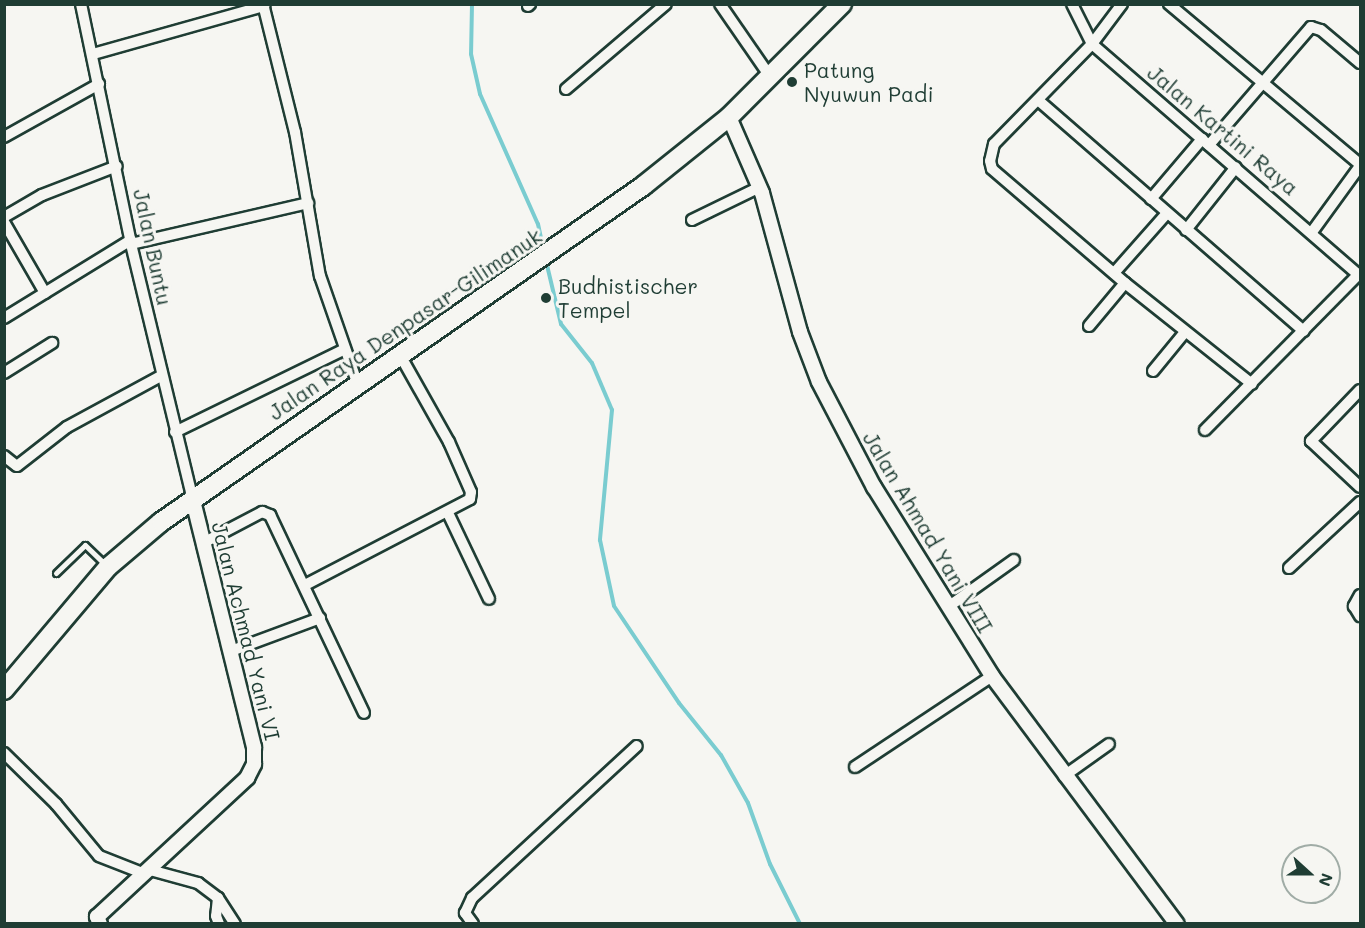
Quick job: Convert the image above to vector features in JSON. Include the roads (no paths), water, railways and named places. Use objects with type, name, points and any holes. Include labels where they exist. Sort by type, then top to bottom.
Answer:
[{"type":"highway","name":"Jalan Raya Denpasar-Gilimanuk","points":[[4,690],[108,567],[192,497],[358,385],[643,186],[729,117],[771,78],[842,4]]},
{"type":"street","name":"Jalan Buntu","points":[[81,4],[117,166],[131,242],[192,497]]},
{"type":"street","points":[[566,89],[666,4]]},
{"type":"street","points":[[720,4],[771,78]]},
{"type":"street","name":"Jalan Kartini Raya","points":[[1072,4],[1092,44],[1360,275]]},
{"type":"street","points":[[1122,4],[1092,44],[994,144],[990,161],[992,169],[1125,283],[1252,384]]},
{"type":"street","points":[[1169,4],[1360,165],[1312,232]]},
{"type":"street","points":[[93,54],[263,5],[295,132],[320,276],[343,350],[358,385]]},
{"type":"street","points":[[1150,199],[1263,82],[1311,27],[1321,30],[1360,63]]},
{"type":"street","points":[[5,135],[99,84]]},
{"type":"street","points":[[1038,100],[1304,331]]},
{"type":"street","name":"Jalan Ahmad Yani VIII","points":[[729,117],[760,187],[800,332],[819,382],[874,487],[992,676],[1177,924]]},
{"type":"street","points":[[4,217],[42,195],[117,166]]},
{"type":"street","points":[[1186,230],[1236,167]]},
{"type":"street","points":[[692,220],[760,187]]},
{"type":"street","points":[[4,318],[131,242],[308,203]]},
{"type":"street","points":[[1114,273],[1167,213]]},
{"type":"street","points":[[4,222],[45,293]]},
{"type":"street","points":[[1205,430],[1360,275]]},
{"type":"street","points":[[1089,327],[1125,283]]},
{"type":"street","points":[[1154,371],[1185,332]]},
{"type":"street","points":[[4,373],[52,343]]},
{"type":"street","points":[[176,432],[343,350]]},
{"type":"street","points":[[305,585],[468,501],[471,492],[449,442],[400,355]]},
{"type":"street","points":[[4,456],[17,466],[67,427],[162,376]]},
{"type":"street","points":[[1360,390],[1311,441],[1360,486]]},
{"type":"street","name":"Jalan Achmad Yani VI","points":[[94,921],[247,778],[254,764],[254,747],[192,497]]},
{"type":"street","points":[[1289,568],[1360,502]]},
{"type":"street","points":[[203,543],[268,513],[305,585],[364,713]]},
{"type":"street","points":[[447,513],[489,598]]},
{"type":"street","points":[[948,607],[1014,560]]},
{"type":"street","points":[[1360,595],[1354,606],[1360,616]]},
{"type":"street","points":[[231,651],[320,618]]},
{"type":"street","points":[[855,767],[992,676]]},
{"type":"street","points":[[1065,776],[1109,744]]},
{"type":"street","points":[[473,924],[465,913],[472,898],[637,746]]},
{"type":"street","points":[[4,753],[56,804],[99,856],[143,876],[179,875],[198,883],[236,924]]},
{"type":"street","points":[[217,903],[219,924]]},
{"type":"lane","points":[[56,573],[85,545],[108,567]]},
{"type":"waterway","points":[[472,4],[471,54],[480,94],[538,224],[543,248]]},
{"type":"waterway","points":[[546,261],[561,324],[592,363],[612,410],[600,540],[614,606],[679,703],[721,755],[748,803],[770,864],[800,924]]},
{"type":"place","name":"Patung Nyuwun Padi","points":[[792,82]]},
{"type":"place","name":"Budhistischer Tempel","points":[[546,298]]}]
